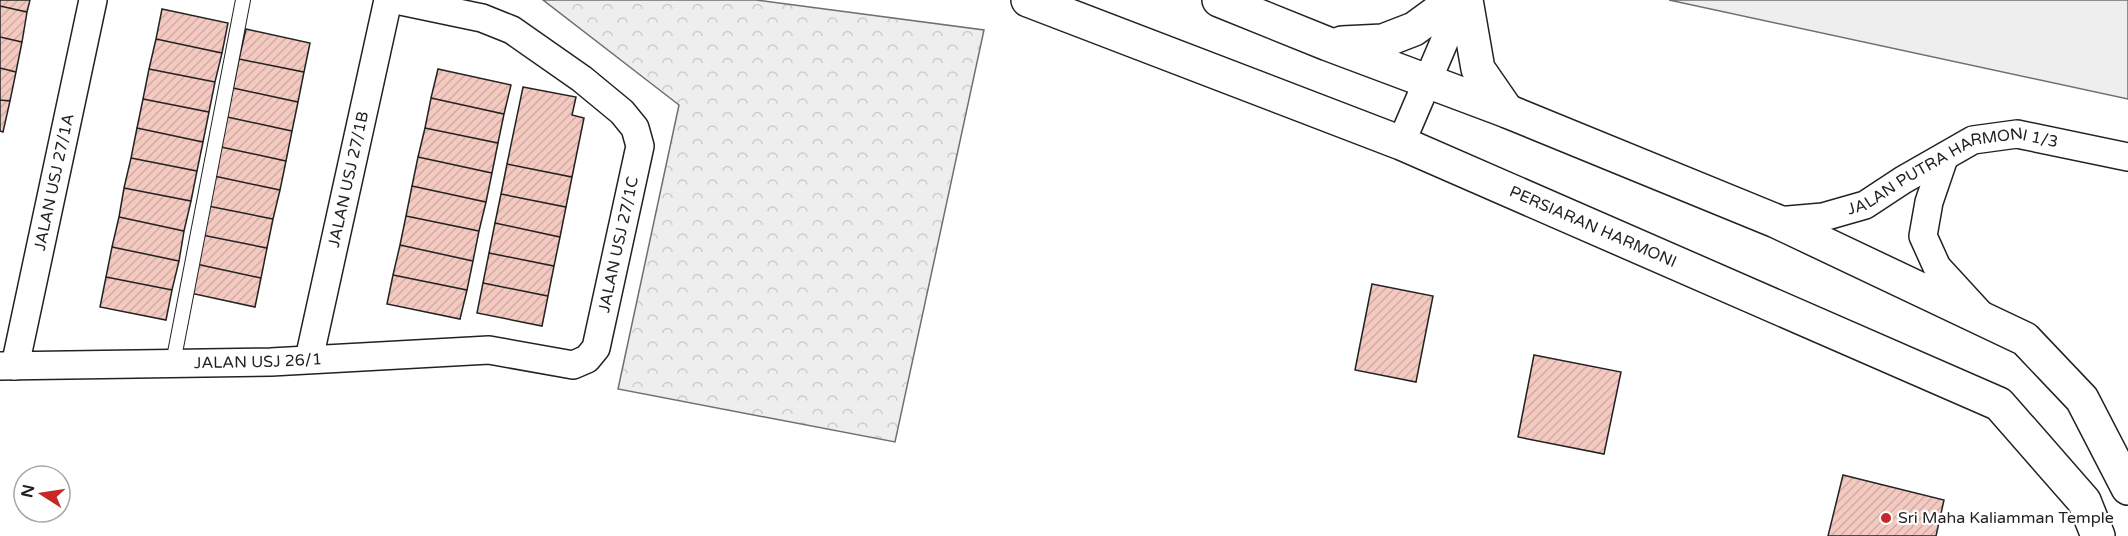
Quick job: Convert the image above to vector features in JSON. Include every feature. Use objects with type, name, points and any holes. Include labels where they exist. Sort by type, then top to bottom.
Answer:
[{"type":"main road","name":"PERSIARAN HARMONI","points":[[1028,0],[1401,143],[1999,404],[2084,501],[2098,536]]},
{"type":"main road","points":[[1219,0],[1328,44],[1508,111],[1776,220],[2025,339],[2082,399],[2128,488]]},
{"type":"main road","points":[[1328,44],[1383,41],[1414,29],[1454,0]]},
{"type":"main road","points":[[1464,0],[1478,69],[1508,111]]},
{"type":"street","name":"JALAN USJ 27/1A","points":[[8,366],[93,0]]},
{"type":"street","name":"JALAN USJ 27/1B","points":[[309,359],[388,0]]},
{"type":"street","name":"JALAN USJ 27/1C","points":[[396,0],[482,18],[512,30],[582,79],[622,112],[635,128],[640,146],[596,348],[587,359],[573,365],[516,354]]},
{"type":"street","points":[[1401,143],[1464,0]]},
{"type":"street","name":"JALAN PUTRA HARMONI 1/3","points":[[1776,220],[1823,217],[1865,205],[1903,180],[1974,140],[2017,134],[2128,157]]},
{"type":"street","points":[[1944,158],[1929,202],[1923,236],[1937,267],[1987,322]]},
{"type":"street","name":"JALAN USJ 26/1","points":[[8,366],[309,359],[489,350],[516,354]]},
{"type":"lane","points":[[173,363],[243,0]]},
{"type":"green space","points":[[543,0],[756,0],[984,30],[895,442],[618,389],[679,105]]},
{"type":"green space","points":[[1669,0],[2128,0],[2128,99]]},
{"type":"building","points":[[0,0],[30,0],[27,12],[0,6]]},
{"type":"building","points":[[0,6],[27,12],[22,42],[0,37]]},
{"type":"building","points":[[162,9],[228,23],[222,53],[156,39]]},
{"type":"building","points":[[246,29],[310,43],[304,72],[239,59]]},
{"type":"building","points":[[0,37],[22,42],[16,72],[0,68]]},
{"type":"building","points":[[156,39],[222,53],[215,82],[149,69]]},
{"type":"building","points":[[239,59],[304,72],[298,102],[233,88]]},
{"type":"building","points":[[0,68],[16,72],[10,101],[0,100]]},
{"type":"building","points":[[149,69],[215,82],[209,112],[143,99]]},
{"type":"building","points":[[438,69],[511,85],[504,114],[431,98]]},
{"type":"building","points":[[523,87],[576,97],[572,115],[584,118],[572,177],[507,164]]},
{"type":"building","points":[[233,88],[298,102],[292,131],[227,117]]},
{"type":"building","points":[[431,98],[504,114],[498,143],[425,128]]},
{"type":"building","points":[[143,99],[209,112],[203,142],[137,128]]},
{"type":"building","points":[[0,100],[10,101],[3,132],[0,131]]},
{"type":"building","points":[[227,117],[292,131],[286,161],[221,147]]},
{"type":"building","points":[[137,128],[203,142],[197,171],[131,158]]},
{"type":"building","points":[[425,128],[498,143],[492,173],[418,157]]},
{"type":"building","points":[[221,147],[286,161],[280,190],[214,176]]},
{"type":"building","points":[[418,157],[492,173],[486,202],[412,186]]},
{"type":"building","points":[[131,158],[197,171],[191,201],[124,188]]},
{"type":"building","points":[[507,164],[572,177],[566,207],[501,194]]},
{"type":"building","points":[[214,176],[280,190],[273,219],[208,206]]},
{"type":"building","points":[[412,186],[486,202],[479,231],[406,216]]},
{"type":"building","points":[[124,188],[191,201],[184,231],[119,217]]},
{"type":"building","points":[[501,194],[566,207],[560,237],[495,223]]},
{"type":"building","points":[[208,206],[273,219],[267,248],[202,235]]},
{"type":"building","points":[[406,216],[479,231],[473,261],[400,245]]},
{"type":"building","points":[[119,217],[184,231],[179,261],[112,247]]},
{"type":"building","points":[[495,223],[560,237],[554,266],[489,253]]},
{"type":"building","points":[[202,235],[267,248],[261,278],[196,264]]},
{"type":"building","points":[[400,245],[473,261],[467,290],[393,275]]},
{"type":"building","points":[[112,247],[179,261],[172,290],[106,277]]},
{"type":"building","points":[[489,253],[554,266],[548,296],[483,283]]},
{"type":"building","points":[[196,264],[261,278],[255,307],[190,293]]},
{"type":"building","points":[[393,275],[467,290],[460,319],[387,304]]},
{"type":"building","points":[[106,277],[172,290],[166,320],[100,307]]},
{"type":"building","points":[[483,283],[548,296],[542,326],[477,313]]},
{"type":"building","points":[[1372,284],[1433,296],[1416,382],[1355,370]]},
{"type":"building","points":[[1534,355],[1621,372],[1604,454],[1518,437]]},
{"type":"building","name":"Sri Maha Kaliamman Temple","points":[[1843,475],[1944,500],[1936,536],[1828,536]]},
{"type":"place","name":"Sri Maha Kaliamman Temple","points":[[1886,518]]}]
